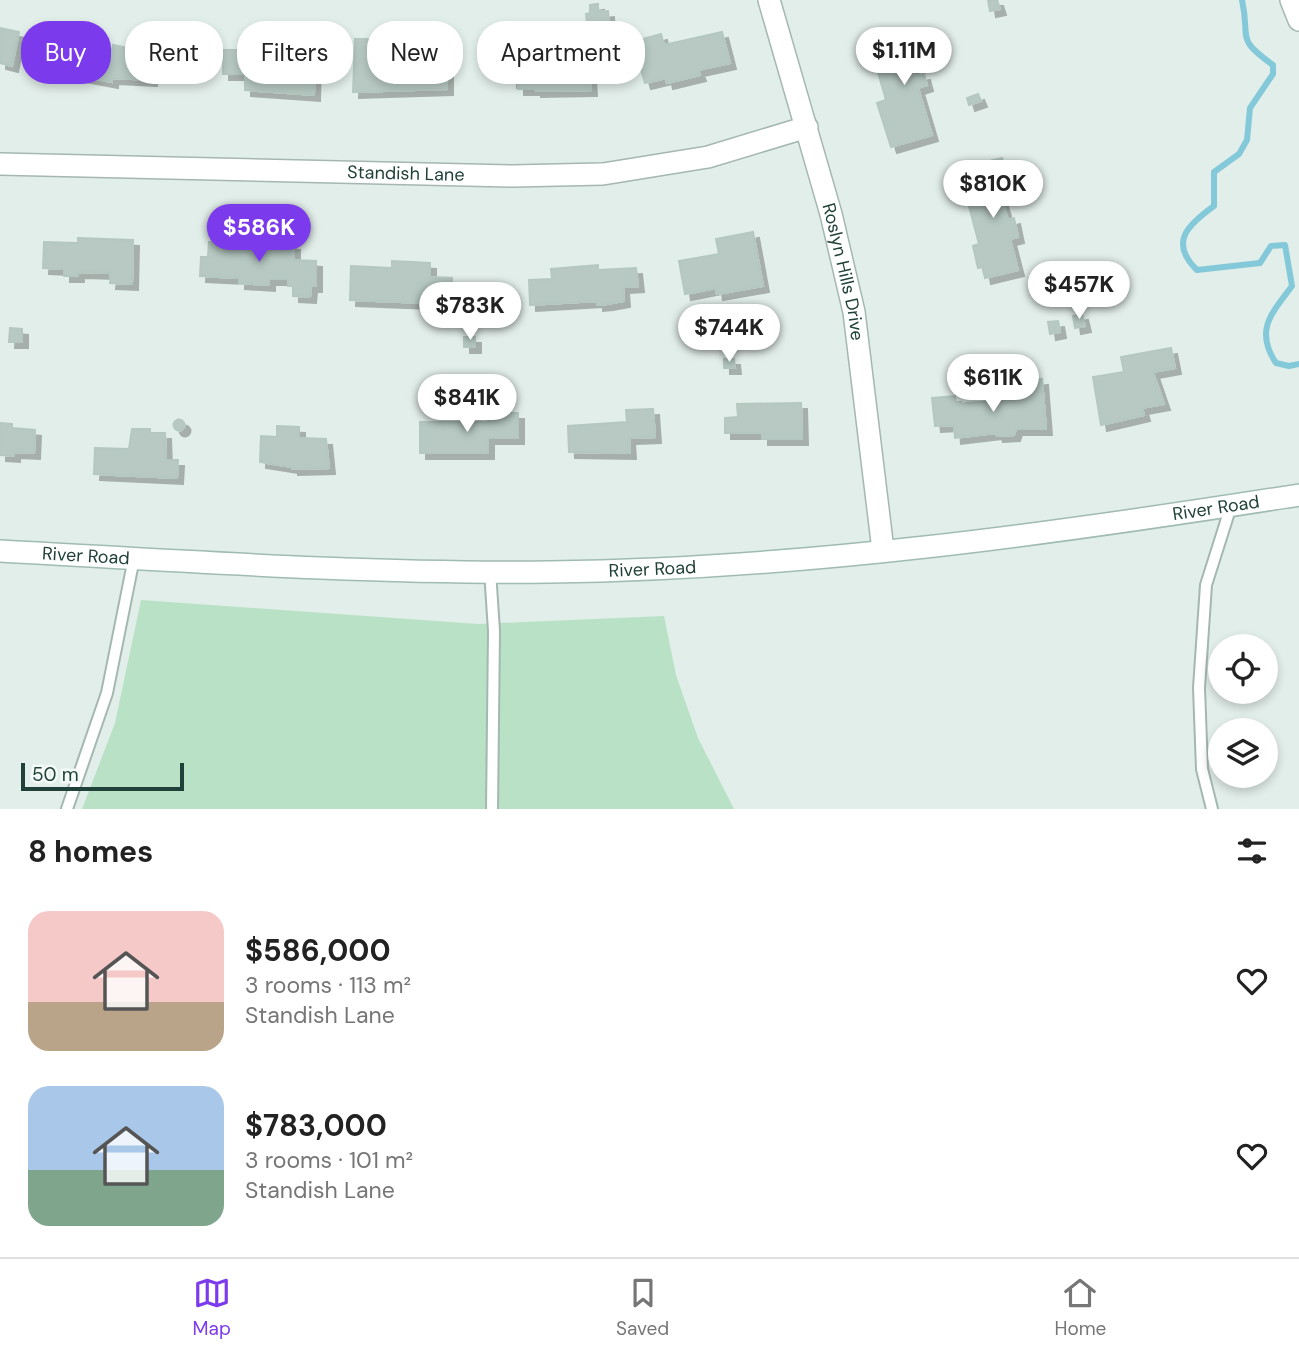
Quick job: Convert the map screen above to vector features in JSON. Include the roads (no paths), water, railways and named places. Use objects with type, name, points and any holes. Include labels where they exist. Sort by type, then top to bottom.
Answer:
[{"type":"street","name":"Roslyn Hills Drive","points":[[769,0],[831,214],[854,312],[883,550]]},
{"type":"street","points":[[1291,0],[1299,20]]},
{"type":"street","name":"Standish Lane","points":[[0,164],[499,176],[603,174],[708,157],[807,127]]},
{"type":"street","name":"River Road","points":[[0,551],[490,571],[653,569],[883,550],[1299,495]]},
{"type":"lane","points":[[1212,809],[1202,769],[1199,688],[1206,585],[1231,505]]},
{"type":"lane","points":[[67,809],[107,694],[134,558]]},
{"type":"lane","points":[[490,571],[495,631],[492,809]]},
{"type":"waterway","points":[[1242,0],[1248,43],[1273,65],[1273,74],[1250,108],[1247,140],[1239,154],[1214,172],[1214,206],[1185,234],[1184,251],[1197,270],[1260,263],[1271,246],[1285,245],[1292,286],[1268,322],[1266,341],[1276,363],[1289,366],[1299,364]]}]
